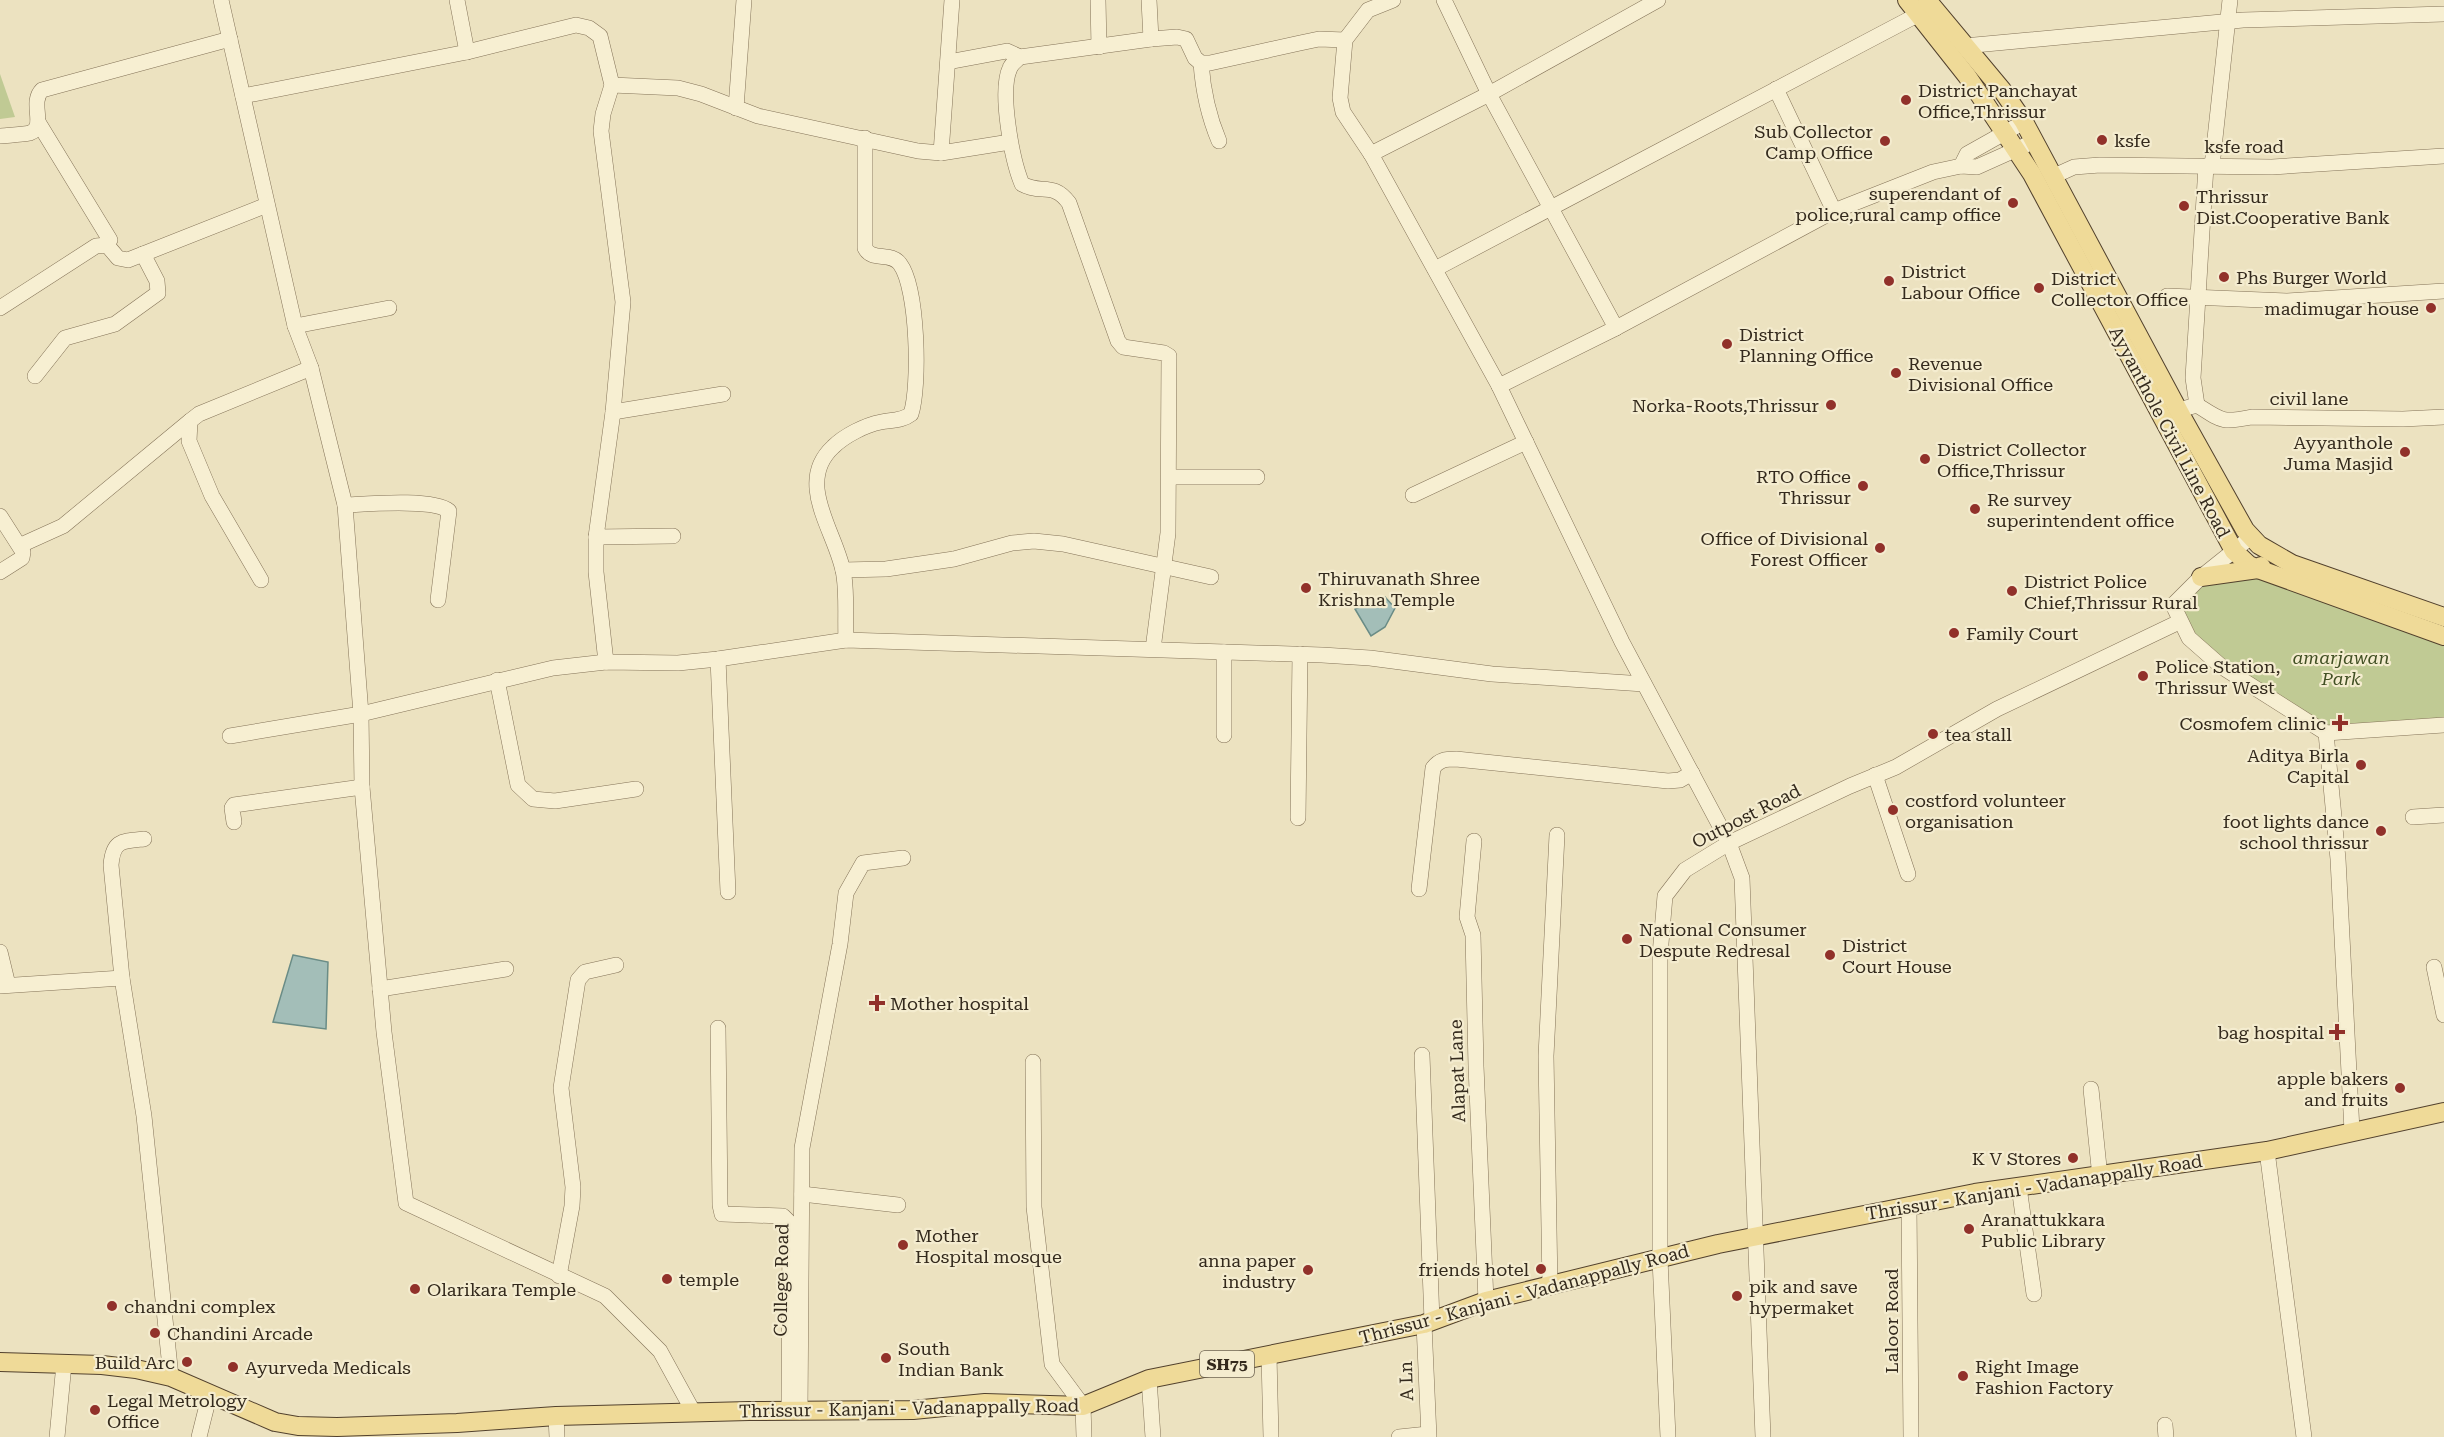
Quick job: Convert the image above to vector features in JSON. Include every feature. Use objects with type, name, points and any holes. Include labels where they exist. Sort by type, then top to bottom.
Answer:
[{"type":"main road","name":"Ayyanthole Civil Line Road","points":[[1907,0],[1923,7],[1964,45],[2002,90],[2024,122],[2235,514],[2251,537],[2271,553],[2292,564],[2444,617]]},
{"type":"main road","name":"Ayyanthole Civil Line Road","points":[[1923,7],[1946,47],[2006,132],[2032,174],[2166,428],[2234,551],[2249,565],[2258,569],[2444,636]]},
{"type":"main road","points":[[2166,428],[2181,415]]},
{"type":"main road","points":[[2201,577],[2258,569],[2271,553]]},
{"type":"main road","name":"Thrissur - Kanjani - Vadanappally Road","points":[[0,1362],[136,1369],[171,1377],[275,1422],[298,1426],[412,1430],[556,1416],[913,1410],[985,1403],[1083,1406],[1149,1379],[1428,1323],[1486,1301],[1718,1244],[1909,1205],[2267,1151],[2444,1112]]},
{"type":"street","points":[[221,0],[295,326],[311,368],[345,505],[362,714],[362,787],[380,989],[406,1203],[605,1296],[660,1351],[694,1413]]},
{"type":"street","points":[[457,0],[467,52]]},
{"type":"street","points":[[736,108],[744,0]]},
{"type":"street","points":[[941,153],[952,0]]},
{"type":"street","points":[[1098,0],[1099,47]]},
{"type":"street","points":[[1149,0],[1151,39]]},
{"type":"street","points":[[1393,0],[1368,5],[1344,40],[1340,98],[1343,112],[1371,154],[1499,386],[1644,684],[1729,843],[1742,878],[1763,1437]]},
{"type":"street","points":[[1444,0],[1489,94],[1616,328]]},
{"type":"street","points":[[2181,415],[2197,405],[2193,378],[2209,166],[2230,0]]},
{"type":"street","points":[[1371,154],[1489,94],[1649,2]]},
{"type":"street","points":[[1436,269],[1776,89],[1923,7]]},
{"type":"street","points":[[1964,45],[2227,22],[2444,14]]},
{"type":"street","points":[[243,96],[467,52],[576,25],[589,28],[600,36],[612,85],[603,114],[601,131],[623,302],[613,412],[596,537],[596,572],[606,662]]},
{"type":"street","points":[[948,62],[1007,51],[1020,57],[1151,39],[1177,37],[1186,39],[1200,63],[1209,118],[1220,141]]},
{"type":"street","points":[[110,240],[38,122],[35,103],[37,95],[42,90],[230,39]]},
{"type":"street","points":[[1200,63],[1210,63],[1310,41],[1344,40]]},
{"type":"street","points":[[1020,57],[1011,65],[1008,76],[1010,142],[1022,184],[1029,188],[1052,188],[1062,194],[1069,203],[1118,341],[1123,347],[1164,353],[1169,356],[1168,533],[1154,649]]},
{"type":"street","points":[[612,85],[678,88],[784,123],[865,138],[918,151],[941,153],[1010,142]]},
{"type":"street","points":[[1776,89],[1834,211]]},
{"type":"street","points":[[0,136],[31,132],[36,129],[38,122]]},
{"type":"street","points":[[1960,166],[1967,154],[2024,122]]},
{"type":"street","points":[[846,640],[843,570],[839,552],[820,510],[818,493],[820,465],[832,448],[854,432],[878,422],[905,419],[911,414],[914,398],[915,314],[903,268],[899,261],[873,256],[867,253],[865,248],[865,138]]},
{"type":"street","points":[[1499,386],[1616,328],[1834,211],[1934,172],[1960,166],[1977,167],[2034,140]]},
{"type":"street","name":"ksfe road","points":[[2054,176],[2074,167],[2100,165],[2272,167],[2440,157]]},
{"type":"street","points":[[0,308],[96,246],[107,245],[123,260],[267,205]]},
{"type":"street","points":[[35,376],[65,338],[115,324],[158,292],[158,281],[143,254]]},
{"type":"street","points":[[2167,296],[2261,301],[2444,291]]},
{"type":"street","points":[[295,326],[389,308]]},
{"type":"street","points":[[21,545],[63,526],[199,414],[311,368]]},
{"type":"street","points":[[613,412],[723,394]]},
{"type":"street","name":"civil lane","points":[[2197,405],[2211,416],[2228,421],[2252,417],[2422,419],[2444,417]]},
{"type":"street","points":[[190,421],[189,441],[212,496],[261,580]]},
{"type":"street","points":[[1413,495],[1526,442]]},
{"type":"street","points":[[1169,477],[1257,477]]},
{"type":"street","points":[[345,505],[423,504],[444,507],[449,511],[438,600]]},
{"type":"street","points":[[0,516],[21,545],[23,552],[22,558],[0,572]]},
{"type":"street","points":[[596,537],[673,536]]},
{"type":"street","points":[[2251,537],[2201,577],[2173,605],[2179,622],[2189,638],[2222,667],[2326,733],[2444,725]]},
{"type":"street","points":[[843,570],[886,569],[954,559],[1012,543],[1035,541],[1063,544],[1211,577]]},
{"type":"street","name":"Outpost Road","points":[[1668,1437],[1660,1259],[1660,955],[1665,896],[1685,870],[1729,843],[1923,753],[1997,709],[2179,622]]},
{"type":"street","points":[[230,736],[362,714],[553,668],[606,662],[678,663],[846,640],[1300,654],[1370,658],[1492,674],[1644,684]]},
{"type":"street","points":[[1224,652],[1224,735]]},
{"type":"street","points":[[1298,818],[1300,654]]},
{"type":"street","points":[[718,659],[728,892]]},
{"type":"street","points":[[497,680],[518,785],[532,799],[555,801],[636,789]]},
{"type":"street","points":[[2326,733],[2338,859],[2352,1131]]},
{"type":"street","points":[[1419,889],[1433,768],[1437,762],[1444,759],[1668,781],[1680,780],[1692,773]]},
{"type":"street","points":[[1875,775],[1908,874]]},
{"type":"street","points":[[234,822],[232,808],[234,805],[362,787]]},
{"type":"street","points":[[2413,817],[2444,815]]},
{"type":"street","points":[[1550,1286],[1546,1056],[1557,835]]},
{"type":"street","points":[[144,839],[124,841],[116,845],[111,865],[122,978],[144,1116],[171,1377]]},
{"type":"street","name":"Alapat Lane","points":[[1474,841],[1467,917],[1473,935],[1486,1301]]},
{"type":"street","name":"College Road","points":[[794,1412],[802,1148],[840,945],[846,893],[863,863],[903,858]]},
{"type":"street","points":[[0,952],[4,986],[122,978]]},
{"type":"street","points":[[559,1275],[572,1206],[573,1187],[561,1088],[578,980],[585,972],[616,965]]},
{"type":"street","points":[[2434,967],[2444,1015]]},
{"type":"street","points":[[380,989],[506,969]]},
{"type":"street","points":[[718,1028],[720,1205],[723,1214],[783,1216],[790,1223],[794,1412]]},
{"type":"street","name":"A Ln","points":[[1422,1054],[1428,1436]]},
{"type":"street","points":[[1033,1062],[1034,1207],[1052,1364],[1083,1406],[1084,1437]]},
{"type":"street","points":[[2091,1089],[2100,1177]]},
{"type":"street","points":[[2267,1151],[2304,1437]]},
{"type":"street","points":[[2019,1187],[2034,1294]]},
{"type":"street","points":[[802,1194],[898,1206]]},
{"type":"street","name":"Laloor Road","points":[[1909,1205],[1911,1437]]},
{"type":"street","points":[[1269,1356],[1271,1437]]},
{"type":"street","points":[[57,1437],[64,1364]]},
{"type":"street","points":[[1149,1379],[1153,1437]]},
{"type":"street","points":[[199,1437],[210,1393]]},
{"type":"street","points":[[556,1416],[557,1437]]},
{"type":"street","points":[[1399,1437],[1428,1436]]},
{"type":"green space","points":[[0,74],[15,117],[0,119]]},
{"type":"green space","name":"amarjawan Park","points":[[2257,571],[2444,637],[2444,724],[2326,732],[2189,638],[2173,606],[2202,579]]},
{"type":"water","points":[[1385,597],[1395,608],[1385,627],[1371,636],[1355,609]]},
{"type":"water","points":[[293,955],[328,962],[326,1029],[273,1022]]},
{"type":"place","name":"District Panchayat Office,Thrissur","points":[[1906,100]]},
{"type":"place","name":"ksfe","points":[[2102,140]]},
{"type":"place","name":"Sub Collector Camp Office","points":[[1885,141]]},
{"type":"place","name":"superendant of police,rural camp office","points":[[2013,203]]},
{"type":"place","name":"Thrissur Dist.Cooperative Bank","points":[[2184,206]]},
{"type":"place","name":"Phs Burger World","points":[[2224,277]]},
{"type":"place","name":"District Labour Office","points":[[1889,281]]},
{"type":"place","name":"District Collector Office","points":[[2039,288]]},
{"type":"place","name":"madimugar house","points":[[2431,308]]},
{"type":"place","name":"District Planning Office","points":[[1727,344]]},
{"type":"place","name":"Revenue Divisional Office","points":[[1896,373]]},
{"type":"place","name":"Norka-Roots,Thrissur","points":[[1831,405]]},
{"type":"place","name":"Ayyanthole Juma Masjid","points":[[2405,452]]},
{"type":"place","name":"District Collector Office,Thrissur","points":[[1925,459]]},
{"type":"place","name":"RTO Office Thrissur","points":[[1863,486]]},
{"type":"place","name":"Re survey superintendent office","points":[[1975,509]]},
{"type":"place","name":"Office of Divisional Forest Officer","points":[[1880,548]]},
{"type":"place","name":"Thiruvanath Shree Krishna Temple","points":[[1306,588]]},
{"type":"place","name":"District Police Chief,Thrissur Rural","points":[[2012,591]]},
{"type":"place","name":"Family Court","points":[[1954,633]]},
{"type":"place","name":"Police Station, Thrissur West","points":[[2143,676]]},
{"type":"place","name":"Cosmofem clinic","points":[[2340,723]]},
{"type":"place","name":"tea stall","points":[[1933,734]]},
{"type":"place","name":"Aditya Birla Capital","points":[[2361,765]]},
{"type":"place","name":"costford volunteer organisation","points":[[1893,810]]},
{"type":"place","name":"foot lights dance school thrissur","points":[[2381,831]]},
{"type":"place","name":"National Consumer Despute Redresal","points":[[1627,939]]},
{"type":"place","name":"District Court House","points":[[1830,955]]},
{"type":"place","name":"Mother hospital","points":[[877,1003]]},
{"type":"place","name":"bag hospital","points":[[2337,1032]]},
{"type":"place","name":"apple bakers and fruits","points":[[2400,1088]]},
{"type":"place","name":"K V Stores","points":[[2073,1158]]},
{"type":"place","name":"Aranattukkara Public Library","points":[[1969,1229]]},
{"type":"place","name":"Mother Hospital mosque","points":[[903,1245]]},
{"type":"place","name":"friends hotel","points":[[1541,1269]]},
{"type":"place","name":"anna paper industry","points":[[1308,1270]]},
{"type":"place","name":"temple","points":[[667,1279]]},
{"type":"place","name":"Olarikara Temple","points":[[415,1289]]},
{"type":"place","name":"pik and save hypermaket","points":[[1737,1296]]},
{"type":"place","name":"chandni complex","points":[[112,1306]]},
{"type":"place","name":"Chandini Arcade","points":[[155,1333]]},
{"type":"place","name":"South Indian Bank","points":[[886,1358]]},
{"type":"place","name":"Build Arc","points":[[187,1362]]},
{"type":"place","name":"Ayurveda Medicals","points":[[233,1367]]},
{"type":"place","name":"Right Image Fashion Factory","points":[[1963,1376]]},
{"type":"place","name":"Legal Metrology Office","points":[[95,1410]]}]
